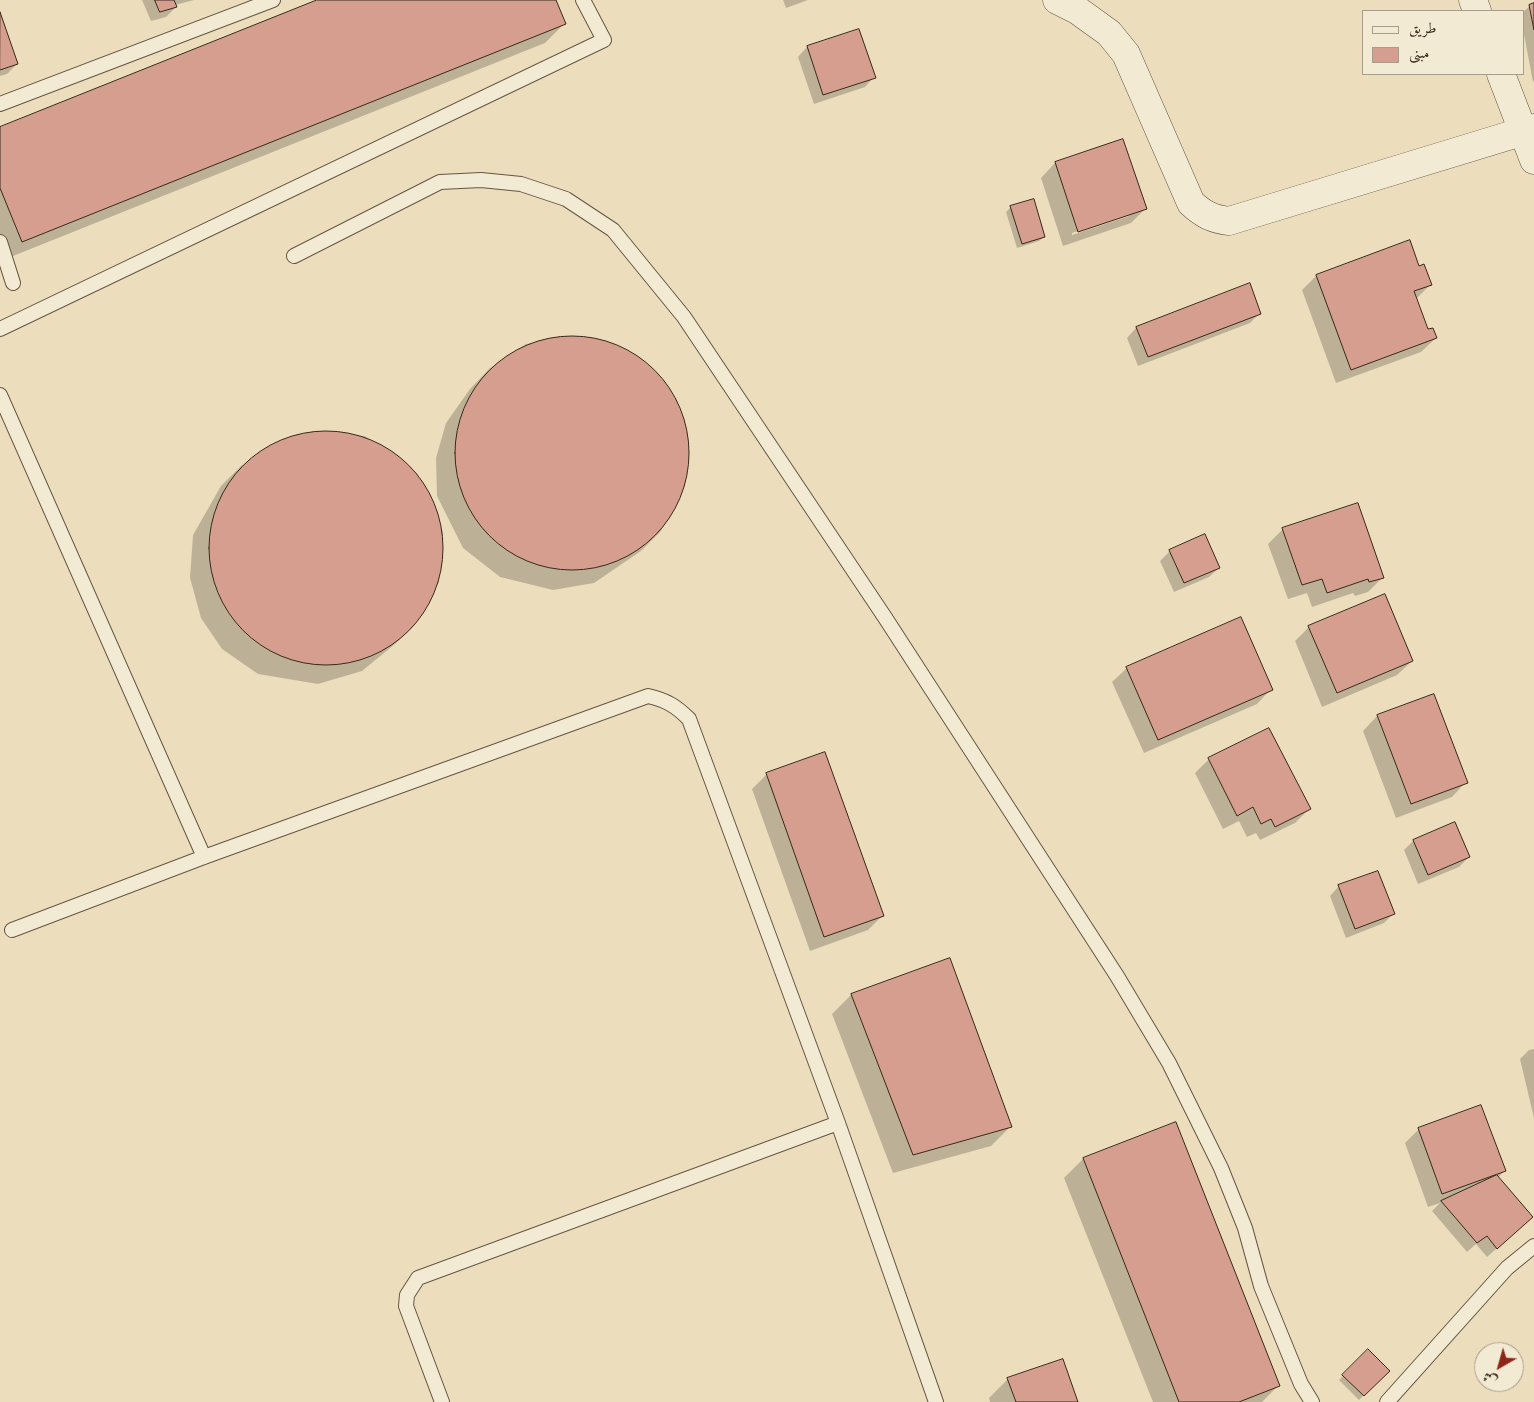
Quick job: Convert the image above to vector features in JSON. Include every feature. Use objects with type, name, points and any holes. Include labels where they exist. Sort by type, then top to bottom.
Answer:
[{"type":"street","points":[[1058,0],[1077,10],[1109,33],[1126,54],[1191,203],[1202,214],[1215,220],[1229,221],[1529,130]]},
{"type":"street","points":[[1502,75],[1529,130],[1534,160]]},
{"type":"lane","points":[[0,104],[273,0]]},
{"type":"lane","points":[[0,329],[604,40],[583,0]]},
{"type":"lane","points":[[294,256],[440,182],[481,180],[521,184],[566,199],[613,230],[684,317],[886,619],[1117,976],[1169,1063],[1221,1168],[1245,1228],[1261,1286],[1301,1384],[1312,1402]]},
{"type":"lane","points":[[0,242],[13,283]]},
{"type":"lane","points":[[0,395],[204,857]]},
{"type":"lane","points":[[12,930],[204,857],[648,696],[662,699],[677,706],[689,719],[838,1123],[936,1402]]},
{"type":"lane","points":[[442,1402],[406,1306],[409,1291],[418,1278],[838,1123]]},
{"type":"lane","points":[[1387,1402],[1506,1268],[1534,1246]]},
{"type":"building","points":[[155,0],[174,0],[177,7],[160,12]]},
{"type":"building","points":[[317,0],[556,0],[566,24],[22,242],[0,188],[0,127]]},
{"type":"building","points":[[1534,3],[1534,30],[1529,5]]},
{"type":"building","points":[[0,12],[18,64],[0,70]]},
{"type":"building","points":[[859,29],[876,78],[823,95],[807,46]]},
{"type":"building","points":[[1123,139],[1147,209],[1078,232],[1055,162]]},
{"type":"building","points":[[1034,199],[1045,237],[1022,244],[1010,206]]},
{"type":"building","points":[[1410,240],[1419,266],[1424,264],[1432,285],[1414,291],[1428,329],[1433,328],[1437,338],[1351,370],[1316,275]]},
{"type":"building","points":[[1250,283],[1261,314],[1148,357],[1136,327]]},
{"type":"building","points":[[572,336],[595,338],[617,345],[637,356],[655,370],[669,388],[680,408],[687,430],[689,453],[687,476],[680,498],[669,518],[655,536],[637,550],[617,561],[595,568],[572,570],[549,568],[527,561],[507,550],[489,536],[475,518],[464,498],[457,476],[455,453],[457,430],[464,408],[475,388],[489,370],[507,356],[527,345],[549,338]]},
{"type":"building","points":[[326,431],[360,436],[371,440],[391,451],[416,474],[434,503],[438,514],[443,548],[438,582],[434,593],[423,613],[400,638],[371,656],[360,660],[326,665],[292,660],[281,656],[261,645],[236,622],[218,593],[214,582],[209,548],[214,514],[218,503],[229,483],[252,458],[281,440],[292,436]]},
{"type":"building","points":[[1358,503],[1384,578],[1369,582],[1368,579],[1327,593],[1322,579],[1302,585],[1282,528]]},
{"type":"building","points":[[1205,534],[1220,568],[1184,583],[1169,550]]},
{"type":"building","points":[[1385,594],[1413,661],[1337,693],[1308,626]]},
{"type":"building","points":[[1241,617],[1273,690],[1158,740],[1126,667]]},
{"type":"building","points":[[1434,694],[1468,783],[1411,804],[1377,715]]},
{"type":"building","points":[[1269,728],[1311,809],[1275,827],[1271,819],[1261,824],[1253,807],[1237,816],[1208,758]]},
{"type":"building","points":[[825,752],[884,916],[824,937],[766,773]]},
{"type":"building","points":[[1455,822],[1470,857],[1428,875],[1413,840]]},
{"type":"building","points":[[1378,871],[1395,914],[1355,929],[1338,885]]},
{"type":"building","points":[[950,958],[1012,1127],[913,1155],[851,994]]},
{"type":"building","points":[[1481,1105],[1506,1171],[1442,1194],[1418,1128]]},
{"type":"building","points":[[1176,1122],[1280,1386],[1239,1402],[1179,1402],[1083,1158]]},
{"type":"building","points":[[1497,1175],[1533,1217],[1497,1249],[1487,1236],[1477,1243],[1441,1201]]},
{"type":"building","points":[[1368,1349],[1390,1371],[1364,1396],[1342,1375]]},
{"type":"building","points":[[1063,1359],[1078,1402],[1016,1402],[1007,1378]]}]
